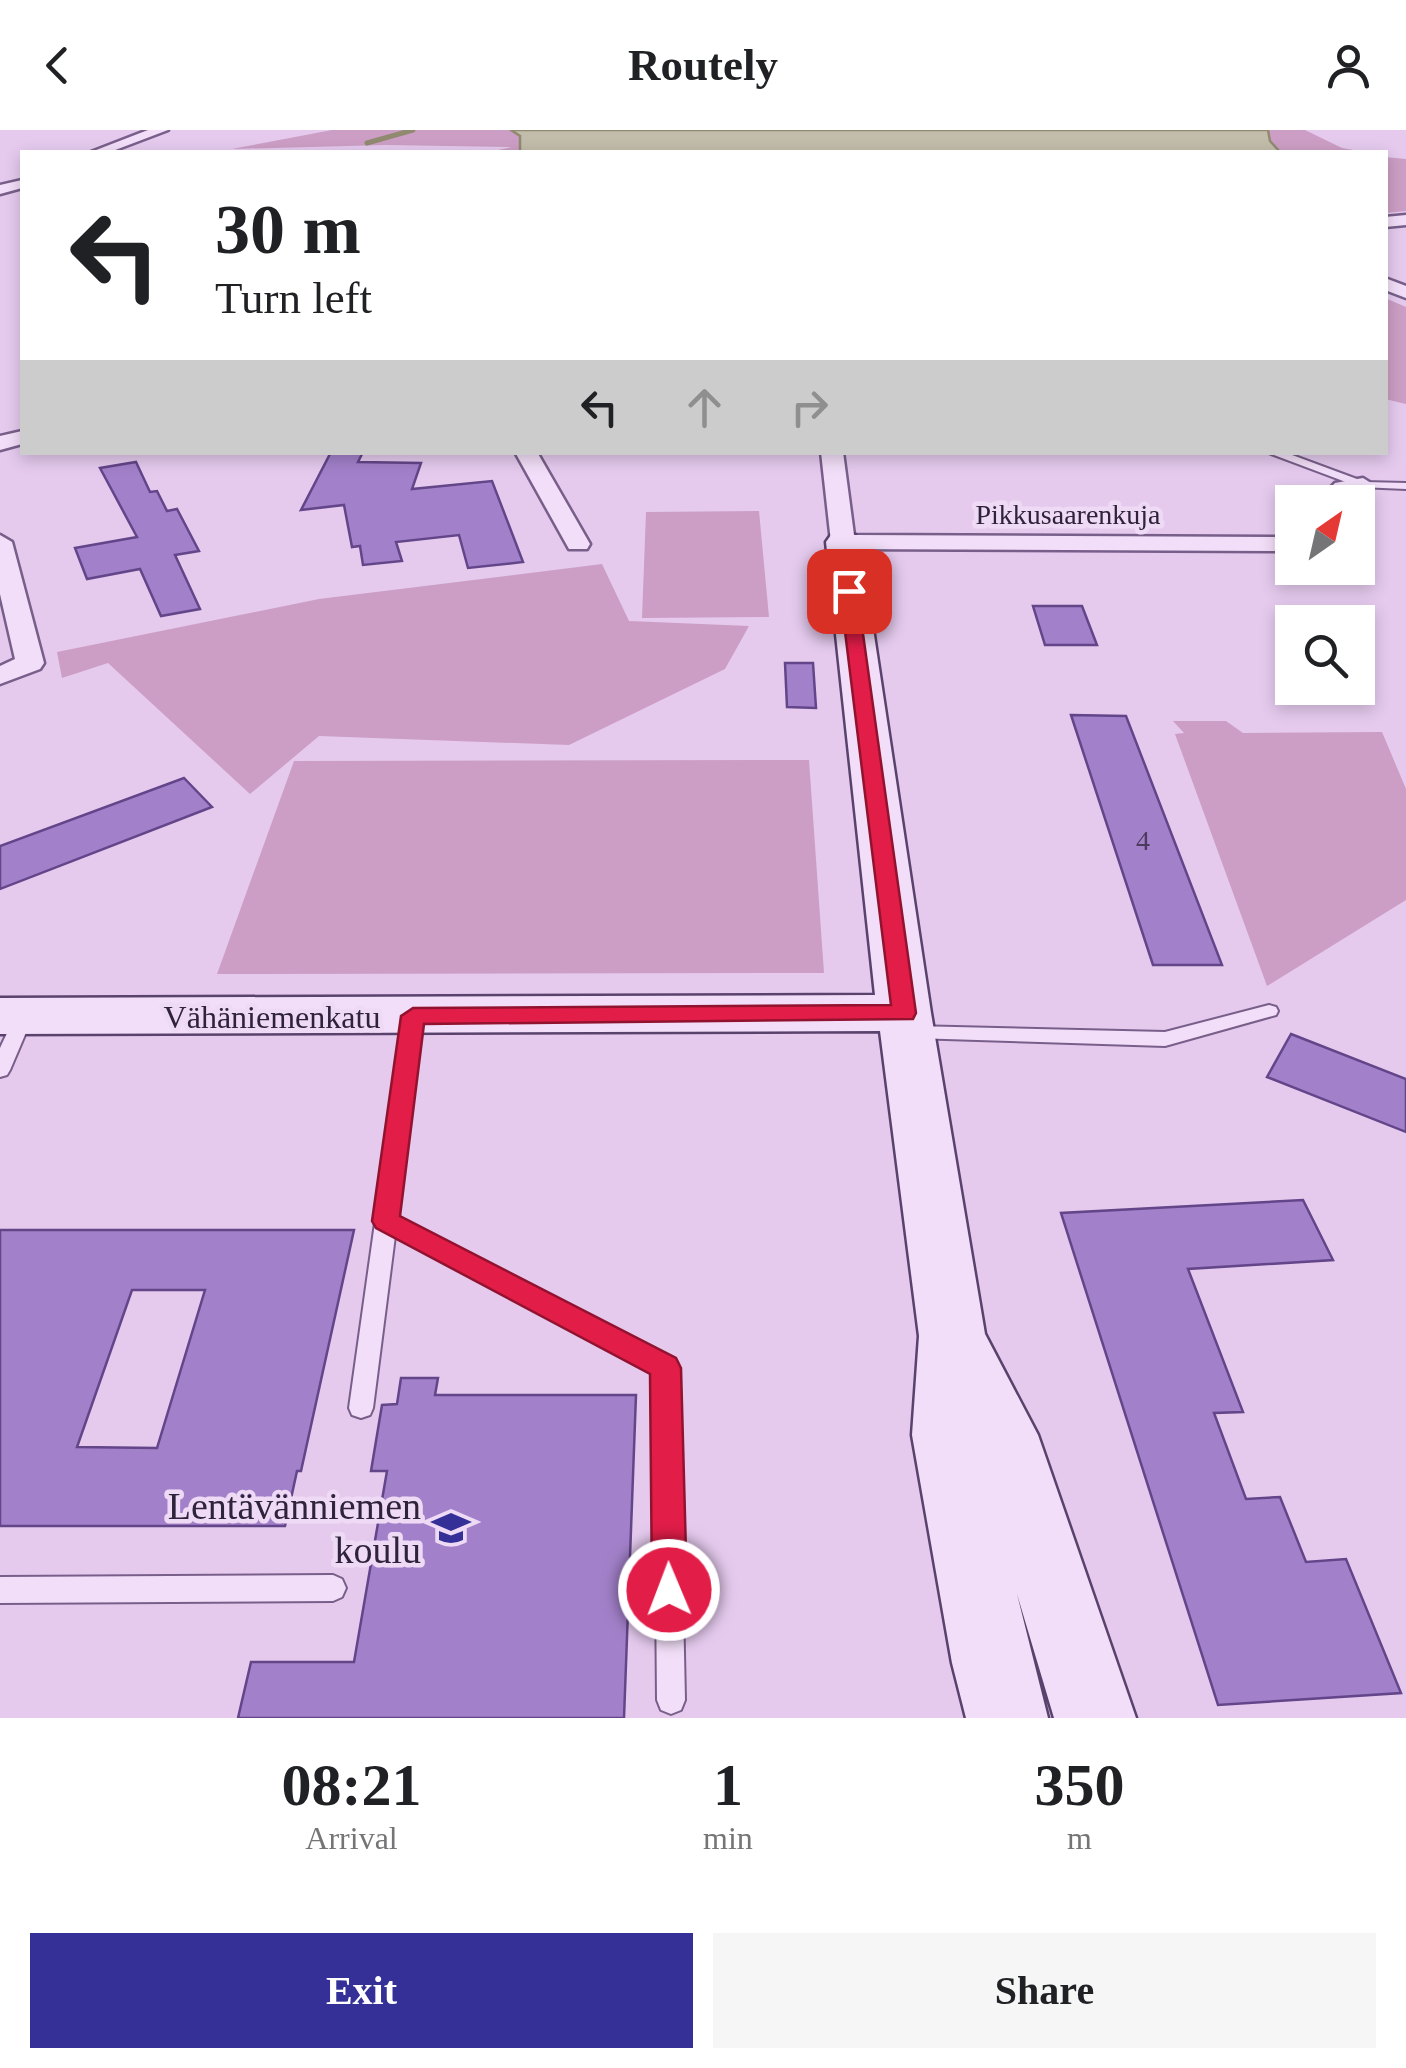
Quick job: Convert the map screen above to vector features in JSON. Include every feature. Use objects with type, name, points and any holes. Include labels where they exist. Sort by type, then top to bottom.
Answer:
[{"type":"street","points":[[104,150],[161,130]]},
{"type":"street","points":[[528,455],[578,544]]},
{"type":"street","points":[[832,455],[906,1023],[952,1336],[947,1435],[992,1663],[1007,1718]]},
{"type":"street","points":[[0,542],[30,663],[0,676]]},
{"type":"street","name":"Pikkusaarenkuja","points":[[842,542],[1275,544]]},
{"type":"street","name":"Vähäniemenkatu","points":[[12,1016],[413,1016],[906,1023]]},
{"type":"street","points":[[952,1336],[1003,1434],[1095,1718]]},
{"type":"lane","points":[[1280,455],[1363,485]]},
{"type":"lane","points":[[1309,455],[1339,474]]},
{"type":"lane","points":[[1375,485],[1406,486]]},
{"type":"lane","points":[[906,1023],[1165,1040],[1268,1010]]},
{"type":"lane","points":[[0,1070],[12,1016]]},
{"type":"lane","points":[[361,1408],[413,1016]]},
{"type":"lane","points":[[386,1221],[666,1368],[671,1700]]},
{"type":"lane","points":[[0,1590],[332,1588]]},
{"type":"shaded area","points":[[332,130],[511,130],[520,136],[520,150],[385,145],[232,149]]},
{"type":"shaded area","points":[[511,130],[1268,130],[1270,141],[1278,150],[520,150],[520,136]]},
{"type":"shaded area","points":[[1268,130],[1305,130],[1354,150],[1278,150],[1270,141]]},
{"type":"shaded area","points":[[1388,157],[1406,159],[1406,211],[1388,213]]},
{"type":"shaded area","points":[[1388,299],[1406,307],[1406,404],[1388,400]]},
{"type":"shaded area","points":[[759,511],[769,617],[642,618],[646,512]]},
{"type":"shaded area","points":[[602,564],[629,621],[749,626],[725,669],[569,745],[319,736],[250,794],[108,663],[62,678],[57,652],[319,599]]},
{"type":"shaded area","points":[[1173,721],[1226,721],[1243,733],[1382,732],[1406,789],[1406,900],[1267,986],[1175,734],[1184,733]]},
{"type":"shaded area","points":[[809,760],[824,973],[217,974],[294,761]]},
{"type":"building","points":[[329,455],[362,455],[358,462],[421,463],[412,489],[492,481],[523,562],[468,568],[459,535],[396,542],[402,561],[363,565],[360,546],[352,547],[344,505],[301,510]]},
{"type":"building","points":[[136,462],[150,492],[157,491],[167,511],[177,509],[199,551],[175,555],[200,609],[161,616],[140,569],[87,579],[75,548],[137,537],[100,468]]},
{"type":"building","points":[[1033,606],[1082,606],[1097,645],[1045,645]]},
{"type":"building","points":[[785,663],[813,663],[816,708],[787,707]]},
{"type":"building","points":[[1071,715],[1126,716],[1222,965],[1153,965]]},
{"type":"building","points":[[184,778],[212,807],[0,889],[0,846]]},
{"type":"building","points":[[1291,1034],[1406,1079],[1406,1132],[1267,1077]]},
{"type":"building","points":[[1303,1200],[1333,1260],[1188,1269],[1243,1412],[1214,1413],[1246,1499],[1280,1497],[1306,1562],[1346,1559],[1401,1693],[1218,1705],[1061,1213]]},
{"type":"building","points":[[0,1230],[354,1230],[301,1471],[297,1471],[285,1526],[0,1526]],"holes":[[[132,1290],[205,1290],[157,1448],[77,1447]]]},
{"type":"building","points":[[401,1378],[438,1378],[435,1395],[636,1395],[624,1718],[238,1718],[251,1662],[354,1662],[387,1471],[371,1471],[382,1405],[397,1404]]},
{"type":"waterway","points":[[367,143],[413,130]]},
{"type":"place","name":"Lentävänniemen koulu","points":[[451,1528]]},
{"type":"route","points":[[669,1590],[666,1368],[386,1221],[413,1016],[904,1013],[849,591]]}]
